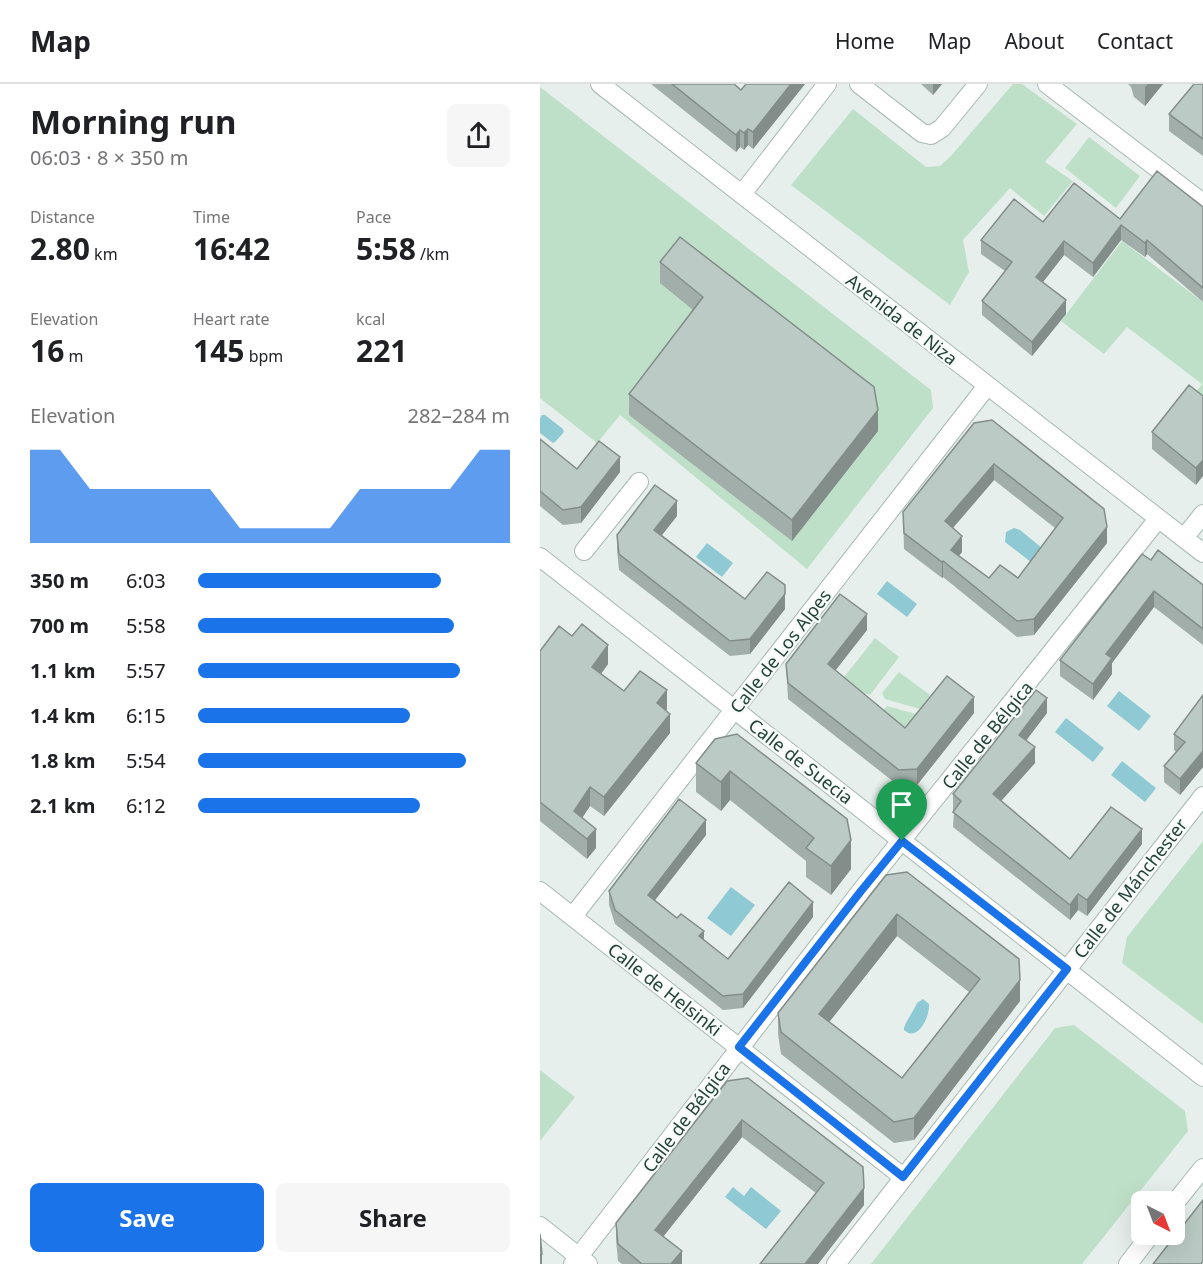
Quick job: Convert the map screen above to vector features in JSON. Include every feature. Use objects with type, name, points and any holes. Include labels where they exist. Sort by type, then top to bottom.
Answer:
[{"type":"street","name":"Avenida de Niza","points":[[600,84],[1203,553]]},
{"type":"street","points":[[741,194],[827,84]]},
{"type":"street","points":[[859,84],[922,133],[931,135],[942,128],[978,84]]},
{"type":"street","points":[[1047,84],[1203,203]]},
{"type":"street","name":"Calle de Los Alpes","points":[[573,916],[987,386]]},
{"type":"street","points":[[584,550],[639,482]]},
{"type":"street","points":[[1184,538],[1203,514]]},
{"type":"street","name":"Calle de Bélgica","points":[[581,1262],[739,1047],[1158,519]]},
{"type":"street","name":"Calle de Suecia","points":[[540,557],[1203,1077]]},
{"type":"street","name":"Calle de Mánchester","points":[[836,1264],[1203,796]]},
{"type":"street","name":"Calle de Helsinki","points":[[540,891],[903,1177]]},
{"type":"street","points":[[1184,1191],[1203,1168]]},
{"type":"street","points":[[540,1226],[581,1262]]},
{"type":"street","points":[[1128,1264],[1143,1245]]},
{"type":"green space","points":[[1013,84],[1022,84],[1077,124],[1045,162],[1073,181],[1044,216],[1010,188],[963,240],[969,272],[950,305],[791,185],[853,109],[926,167],[940,166]]},
{"type":"green space","points":[[540,87],[931,390],[933,408],[807,569],[620,415],[597,443],[540,398]]},
{"type":"green space","points":[[1089,137],[1140,176],[1116,208],[1065,168]]},
{"type":"green space","points":[[1122,241],[1203,302],[1203,413],[1189,402],[1202,384],[1127,327],[1104,354],[1061,321]]},
{"type":"green space","points":[[875,638],[899,657],[870,695],[850,689],[841,681]]},
{"type":"green space","points":[[899,672],[930,695],[920,709],[885,699],[882,693]]},
{"type":"green space","points":[[887,706],[916,714],[903,729],[881,713]]},
{"type":"green space","points":[[1203,841],[1203,1024],[1122,963],[1127,937]]},
{"type":"green space","points":[[1074,1025],[1185,1111],[1188,1131],[1140,1191],[1131,1191],[1131,1203],[1082,1264],[871,1264],[1055,1028]]},
{"type":"green space","points":[[540,1070],[575,1097],[540,1141]]},
{"type":"water","points":[[542,415],[563,429],[564,432],[553,443],[540,433]]},
{"type":"water","points":[[1014,528],[1020,530],[1042,548],[1031,562],[1005,542],[1006,532]]},
{"type":"water","points":[[707,543],[733,563],[722,577],[696,557]]},
{"type":"water","points":[[887,581],[917,604],[907,617],[877,594]]},
{"type":"water","points":[[1119,691],[1151,716],[1139,731],[1107,706]]},
{"type":"water","points":[[1066,718],[1104,748],[1093,762],[1055,732]]},
{"type":"water","points":[[1122,761],[1156,788],[1145,802],[1111,775]]},
{"type":"water","points":[[731,887],[755,905],[731,936],[707,918]]},
{"type":"water","points":[[923,999],[929,1004],[925,1021],[918,1031],[909,1033],[904,1030],[905,1025],[917,1003]]},
{"type":"water","points":[[733,1187],[744,1196],[751,1187],[781,1211],[766,1229],[725,1197]]},
{"type":"building","points":[[672,84],[734,84],[741,90],[746,84],[791,84],[753,132],[748,129],[744,133],[740,130],[736,135]]},
{"type":"building","points":[[1194,84],[1203,84],[1203,139],[1169,114]]},
{"type":"building","points":[[1157,171],[1203,207],[1203,288],[1147,240],[1145,243],[1121,225],[1093,263],[1064,241],[1036,277],[1066,300],[1032,342],[982,301],[1012,262],[981,240],[1014,199],[1043,222],[1074,183],[1120,219]]},
{"type":"building","points":[[680,237],[874,387],[878,410],[792,520],[629,394],[703,297],[660,262]]},
{"type":"building","points":[[1189,385],[1203,396],[1203,460],[1196,468],[1152,432]]},
{"type":"building","points":[[992,420],[1104,509],[1107,527],[1034,619],[1017,621],[943,561],[904,533],[903,512],[974,423]],"holes":[[[994,464],[1063,518],[1018,578],[1000,565],[989,578],[951,550],[962,536],[945,521]]]},
{"type":"building","points":[[540,439],[577,469],[599,441],[620,457],[581,507],[563,510],[540,491]]},
{"type":"building","points":[[655,485],[677,501],[654,530],[745,599],[767,572],[785,585],[785,594],[750,639],[730,641],[619,554],[617,535]]},
{"type":"building","points":[[1158,550],[1203,585],[1203,629],[1154,591],[1106,654],[1112,658],[1093,684],[1060,660],[1142,554],[1151,560]]},
{"type":"building","points":[[840,594],[867,614],[828,664],[905,728],[947,676],[974,697],[917,769],[899,770],[788,683],[786,664]]},
{"type":"building","points":[[582,624],[608,645],[592,667],[624,691],[640,671],[667,690],[657,703],[670,714],[604,797],[590,787],[574,811],[596,829],[587,839],[540,802],[540,651],[559,626],[572,636]]},
{"type":"building","points":[[1036,690],[1047,698],[1019,735],[1035,747],[993,794],[1070,859],[1111,807],[1142,829],[1087,900],[1078,894],[1070,905],[953,812],[961,801],[953,794]]},
{"type":"building","points":[[1203,695],[1203,751],[1180,779],[1164,766],[1185,742],[1174,734]]},
{"type":"building","points":[[737,734],[847,819],[851,840],[831,866],[806,848],[814,838],[730,771],[721,782],[696,763],[715,739]]},
{"type":"building","points":[[679,799],[706,820],[648,895],[677,918],[681,914],[704,931],[699,936],[728,959],[789,882],[813,902],[743,994],[723,996],[615,910],[609,891]]},
{"type":"building","points":[[907,872],[1019,959],[1020,980],[914,1118],[894,1122],[781,1032],[778,1013],[886,875]],"holes":[[[897,914],[980,979],[902,1078],[819,1014]]]},
{"type":"building","points":[[748,1078],[863,1167],[864,1188],[805,1264],[760,1264],[824,1183],[742,1120],[655,1230],[682,1251],[671,1264],[642,1264],[618,1244],[616,1223],[727,1081]]},
{"type":"building","points":[[1203,1200],[1203,1261],[1201,1264],[1153,1264],[1168,1245],[1185,1245],[1185,1223]]},
{"type":"building","points":[[540,1234],[542,1254],[540,1257]]},
{"type":"route","points":[[902,841],[1067,969],[903,1177],[739,1047],[902,841]]}]
